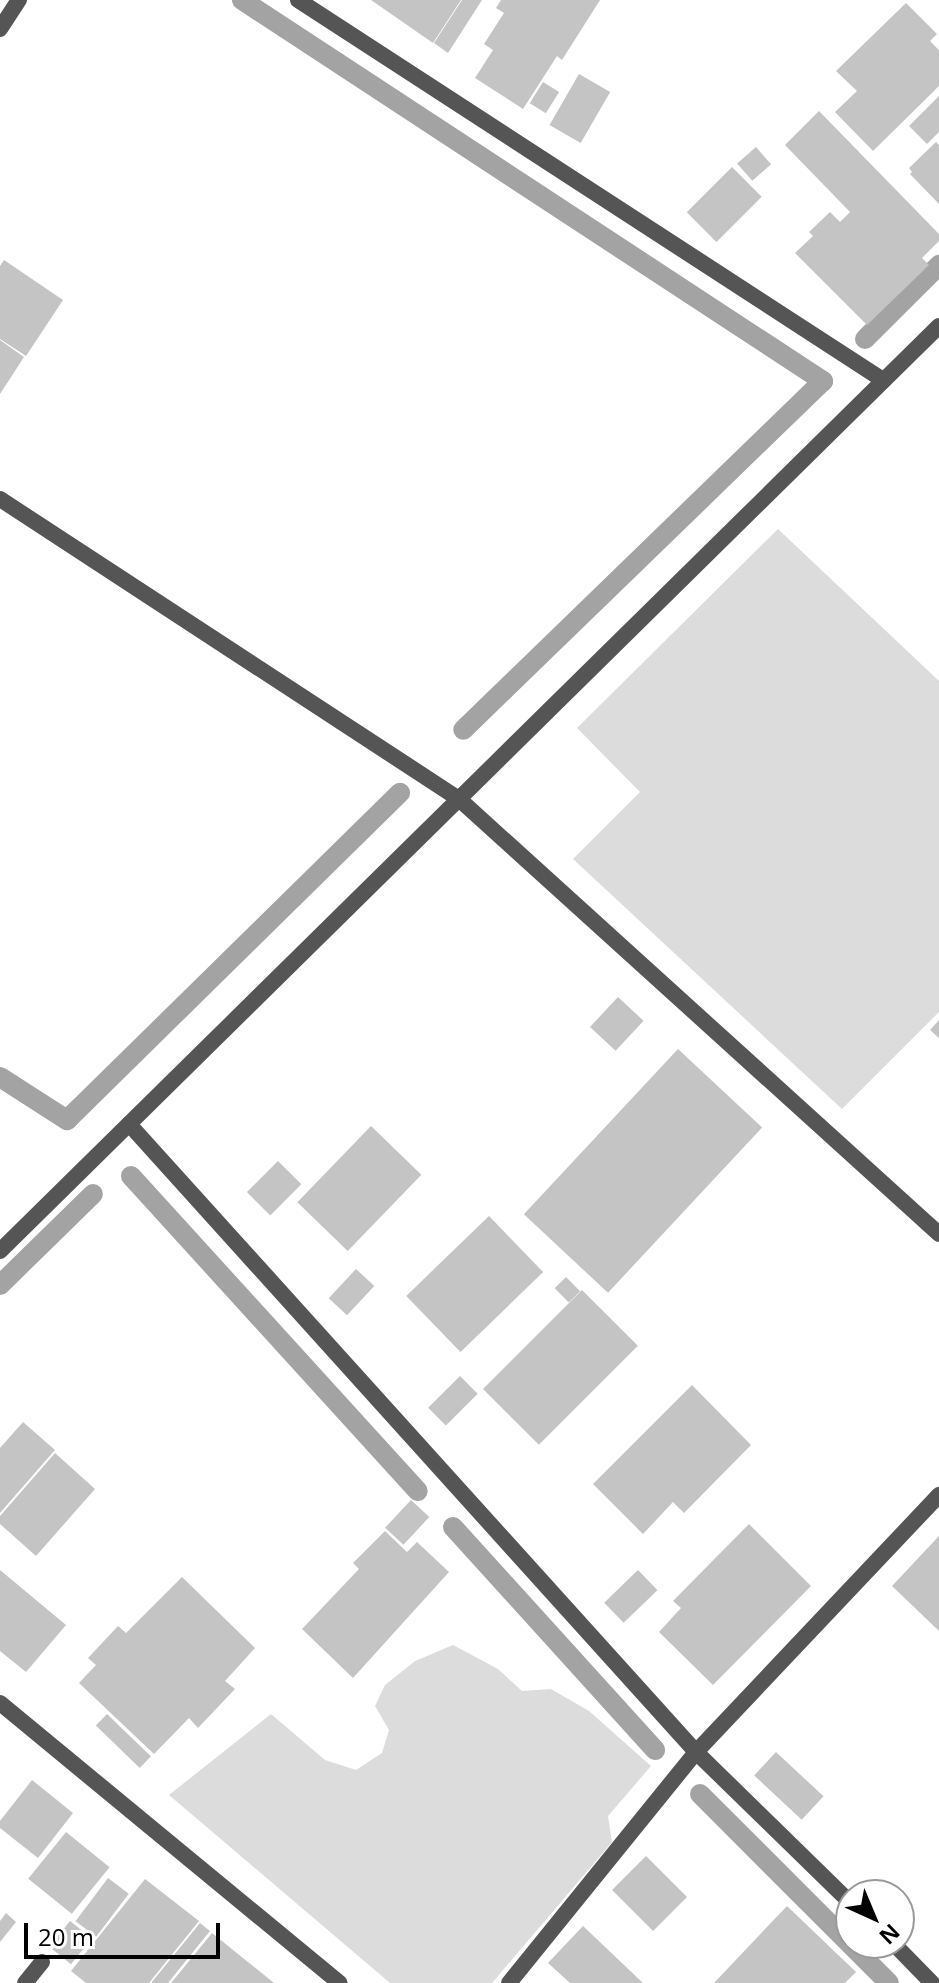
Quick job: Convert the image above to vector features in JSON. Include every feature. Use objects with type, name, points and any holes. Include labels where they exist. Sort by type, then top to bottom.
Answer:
[{"type":"street","points":[[0,29],[19,0]]},
{"type":"street","points":[[298,0],[883,380]]},
{"type":"street","points":[[321,15],[330,0]]},
{"type":"street","points":[[0,1251],[939,326]]},
{"type":"street","points":[[0,499],[459,799],[939,1234]]},
{"type":"street","points":[[129,1124],[696,1752],[835,1887]]},
{"type":"street","points":[[509,1983],[696,1752],[939,1495]]},
{"type":"street","points":[[0,1703],[340,1983]]},
{"type":"street","points":[[909,1959],[932,1983]]},
{"type":"street","points":[[25,1983],[42,1962]]},
{"type":"shaded area","points":[[778,529],[939,681],[939,1012],[842,1109],[573,859],[640,792],[577,728]]},
{"type":"shaded area","points":[[453,1645],[498,1669],[522,1691],[551,1689],[589,1711],[651,1766],[608,1816],[612,1842],[492,1983],[390,1983],[169,1795],[271,1714],[325,1760],[356,1770],[382,1753],[389,1730],[375,1706],[385,1685],[415,1661]]},
{"type":"building","points":[[371,0],[461,0],[433,43]]},
{"type":"building","points":[[462,0],[482,0],[448,53],[434,43]]},
{"type":"building","points":[[501,0],[600,0],[562,60],[557,56],[523,109],[475,78],[493,50],[484,44],[504,13],[496,8]]},
{"type":"building","points":[[906,3],[937,34],[930,41],[939,50],[939,86],[873,151],[835,112],[857,91],[836,71]]},
{"type":"building","points":[[579,74],[610,92],[581,143],[550,125]]},
{"type":"building","points":[[543,82],[559,92],[546,113],[530,103]]},
{"type":"building","points":[[939,96],[939,132],[927,144],[909,126]]},
{"type":"building","points":[[819,111],[939,234],[939,241],[922,258],[929,265],[867,325],[795,253],[813,236],[809,232],[830,212],[840,222],[850,212],[785,145]]},
{"type":"building","points":[[936,142],[939,145],[939,204],[910,174],[909,168]]},
{"type":"building","points":[[756,147],[771,164],[752,181],[737,163]]},
{"type":"building","points":[[732,167],[762,197],[716,242],[687,212]]},
{"type":"building","points":[[4,260],[63,300],[26,356],[0,339],[0,266]]},
{"type":"building","points":[[0,340],[24,357],[0,394]]},
{"type":"building","points":[[618,997],[644,1021],[616,1051],[590,1027]]},
{"type":"building","points":[[939,1020],[939,1038],[930,1030]]},
{"type":"building","points":[[678,1049],[762,1127],[608,1293],[524,1214]]},
{"type":"building","points":[[371,1126],[421,1175],[348,1251],[297,1202]]},
{"type":"building","points":[[278,1161],[301,1184],[270,1215],[247,1192]]},
{"type":"building","points":[[489,1216],[543,1272],[460,1352],[406,1296]]},
{"type":"building","points":[[356,1269],[374,1286],[347,1315],[329,1298]]},
{"type":"building","points":[[566,1277],[580,1291],[569,1302],[555,1288]]},
{"type":"building","points":[[582,1290],[638,1346],[539,1445],[483,1389]]},
{"type":"building","points":[[460,1376],[478,1394],[446,1425],[428,1408]]},
{"type":"building","points":[[692,1385],[751,1445],[684,1513],[673,1502],[643,1534],[593,1484]]},
{"type":"building","points":[[23,1422],[55,1450],[0,1513],[0,1448]]},
{"type":"building","points":[[55,1453],[95,1489],[36,1556],[0,1524],[0,1516]]},
{"type":"building","points":[[411,1500],[429,1517],[403,1545],[385,1528]]},
{"type":"building","points":[[749,1524],[811,1586],[713,1685],[659,1632],[681,1608],[673,1601]]},
{"type":"building","points":[[385,1531],[407,1552],[417,1542],[449,1572],[353,1678],[302,1629],[359,1569],[353,1563]]},
{"type":"building","points":[[939,1536],[939,1631],[892,1586]]},
{"type":"building","points":[[0,1570],[66,1625],[26,1672],[0,1651]]},
{"type":"building","points":[[638,1570],[657,1590],[624,1623],[604,1603]]},
{"type":"building","points":[[182,1577],[255,1648],[225,1681],[235,1689],[198,1728],[189,1718],[154,1754],[79,1683],[96,1665],[88,1658],[118,1626],[126,1633]]},
{"type":"building","points":[[107,1714],[151,1756],[140,1768],[96,1726]]},
{"type":"building","points":[[776,1752],[824,1796],[802,1820],[754,1775]]},
{"type":"building","points":[[32,1780],[73,1813],[38,1858],[0,1828],[0,1821]]},
{"type":"building","points":[[66,1832],[110,1867],[72,1914],[28,1879]]},
{"type":"building","points":[[646,1856],[687,1897],[653,1931],[612,1890]]},
{"type":"building","points":[[108,1878],[129,1894],[96,1937],[76,1921]]},
{"type":"building","points":[[145,1879],[199,1921],[149,1983],[86,1983],[71,1971]]},
{"type":"building","points":[[787,1906],[835,1952],[835,1959],[842,1959],[856,1972],[845,1983],[714,1983]]},
{"type":"building","points":[[6,1913],[16,1922],[0,1942],[0,1921]]},
{"type":"building","points":[[70,1921],[92,1939],[71,1964],[49,1947]]},
{"type":"building","points":[[200,1923],[210,1931],[168,1983],[151,1983]]},
{"type":"building","points":[[583,1926],[643,1983],[570,1983],[548,1963]]},
{"type":"building","points":[[212,1933],[274,1983],[171,1983]]},
{"type":"waterway","points":[[242,0],[823,381],[463,730]]},
{"type":"waterway","points":[[865,339],[939,265]]},
{"type":"waterway","points":[[0,1077],[67,1120],[400,793]]},
{"type":"waterway","points":[[131,1176],[418,1491]]},
{"type":"waterway","points":[[0,1285],[93,1194]]},
{"type":"waterway","points":[[453,1527],[655,1750]]},
{"type":"waterway","points":[[700,1794],[889,1983]]}]
